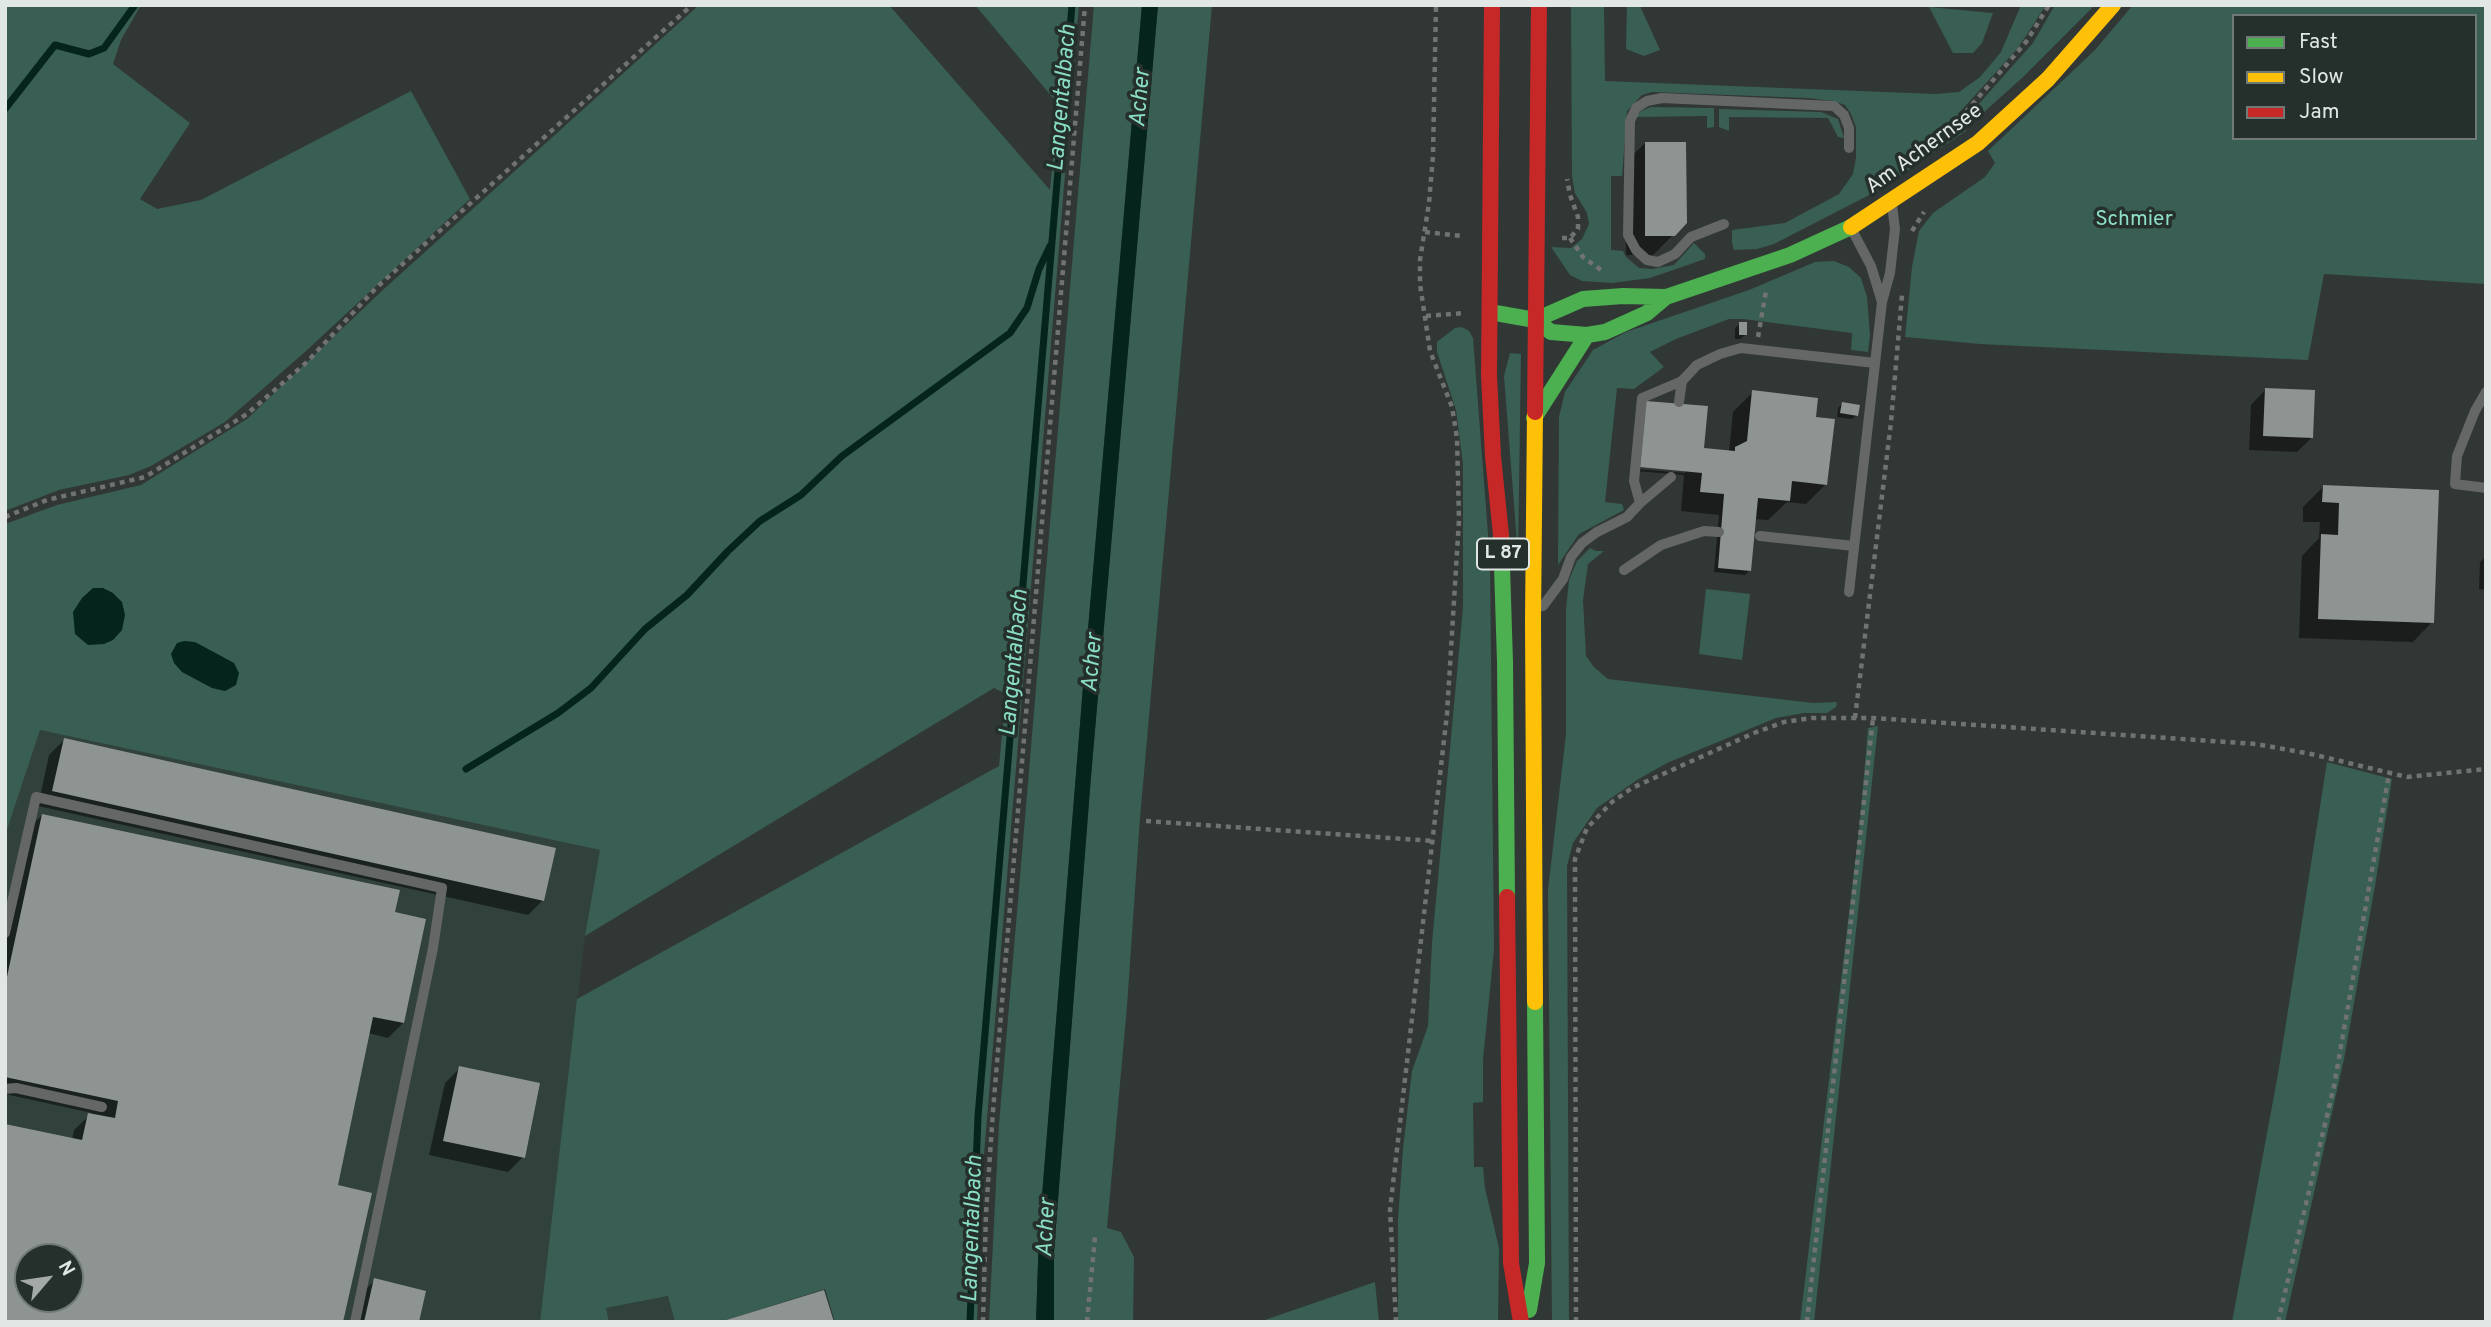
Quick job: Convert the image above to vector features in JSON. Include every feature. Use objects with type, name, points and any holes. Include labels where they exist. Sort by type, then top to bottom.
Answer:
[{"type":"main road","name":"L 87","points":[[1492,5],[1489,375],[1493,456],[1503,555],[1505,635],[1511,1264],[1521,1322]]},
{"type":"main road","name":"L 87","points":[[1527,1322],[1536,1263],[1533,620],[1539,5]]},
{"type":"main road","name":"Am Achernsee","points":[[1666,297],[1790,255],[1850,227],[1891,202],[1978,142],[2048,79],[2113,5]]},
{"type":"main road","points":[[1535,320],[1583,299],[1666,297]]},
{"type":"main road","points":[[1490,312],[1535,320],[1551,332],[1587,335],[1605,332],[1647,313],[1666,297]]},
{"type":"main road","points":[[1534,418],[1587,335]]},
{"type":"lane","points":[[1724,224],[1691,237],[1675,254],[1658,262],[1647,260],[1636,250],[1628,235],[1630,121],[1636,108],[1647,101],[1662,98],[1833,106],[1844,115],[1849,128],[1849,148]]},
{"type":"lane","points":[[1849,592],[1882,302],[1890,273],[1895,229],[1891,202]]},
{"type":"lane","points":[[1850,227],[1871,265],[1882,302]]},
{"type":"lane","points":[[1640,503],[1634,481],[1642,398],[1682,380],[1697,365],[1741,348],[1875,363]]},
{"type":"lane","points":[[1679,402],[1682,380]]},
{"type":"lane","points":[[2486,392],[2475,411],[2457,456],[2455,484],[2486,488]]},
{"type":"lane","points":[[1533,620],[1563,579],[1571,557],[1582,543],[1597,532],[1628,517],[1671,477]]},
{"type":"lane","points":[[1624,570],[1661,545],[1704,531],[1719,532]]},
{"type":"lane","points":[[1760,536],[1854,546]]},
{"type":"lane","points":[[5,933],[36,797],[442,888],[433,948],[355,1322]]},
{"type":"lane","points":[[5,1089],[16,1088],[102,1107]]},
{"type":"path","points":[[5,517],[47,500],[145,477],[247,414],[307,362],[377,287],[692,5]]},
{"type":"path","points":[[983,1322],[986,1213],[993,1111],[1085,5]]},
{"type":"path","points":[[1396,1322],[1390,1210],[1447,714],[1459,520],[1452,407],[1430,351],[1420,284],[1420,260],[1430,203],[1433,156],[1436,5]]},
{"type":"path","points":[[1978,142],[1964,114],[2026,42],[2049,5]]},
{"type":"path","points":[[1907,239],[1931,204]]},
{"type":"path","points":[[1570,238],[1583,257],[1597,268],[1607,271]]},
{"type":"path","points":[[1855,718],[1891,422],[1903,291]]},
{"type":"path","points":[[1426,316],[1490,312]]},
{"type":"path","points":[[1576,1322],[1575,859],[1587,828],[1612,802],[1632,788],[1754,733],[1784,722],[1812,718],[1873,718],[2256,744],[2407,777],[2486,769]]},
{"type":"path","points":[[1807,1322],[1873,718]]},
{"type":"path","points":[[2278,1322],[2334,1086],[2389,774]]},
{"type":"path","points":[[1146,821],[1433,841]]},
{"type":"path","points":[[1087,1322],[1095,1237]]},
{"type":"shaded area","points":[[40,730],[601,850],[585,936],[540,1322],[5,1322],[5,836]]},
{"type":"shaded area","points":[[669,1296],[675,1322],[609,1322],[605,1308]]},
{"type":"green space","points":[[5,5],[141,5],[121,40],[113,64],[190,123],[140,199],[157,209],[201,200],[411,91],[470,199],[225,422],[151,466],[129,475],[59,490],[5,511]]},
{"type":"green space","points":[[699,5],[889,5],[1050,190],[1058,104],[975,5],[1079,5],[984,1155],[977,1322],[835,1322],[825,1289],[720,1322],[675,1322],[668,1296],[606,1308],[609,1322],[540,1322],[577,999],[999,766],[1006,694],[994,688],[585,936],[600,850],[40,730],[5,836],[5,524],[57,505],[141,485],[247,419],[385,288]]},
{"type":"green space","points":[[1094,5],[1142,5],[1039,1233],[1036,1322],[989,1322],[999,1124]]},
{"type":"green space","points":[[1158,5],[1212,5],[1140,818],[1127,1006],[1107,1228],[1121,1232],[1134,1257],[1133,1322],[1054,1322],[1054,1251],[1091,776]]},
{"type":"green space","points":[[1571,5],[1604,5],[1605,81],[1936,94],[1959,92],[1980,77],[2001,52],[2021,5],[2046,5],[2018,48],[1958,114],[1966,131],[1877,191],[1774,244],[1757,249],[1734,250],[1732,230],[1785,223],[1839,194],[1853,174],[1856,127],[1845,105],[1807,98],[1652,92],[1642,95],[1627,111],[1622,176],[1611,176],[1611,250],[1623,251],[1639,268],[1652,269],[1674,265],[1694,243],[1705,254],[1705,259],[1650,278],[1612,283],[1582,281],[1570,275],[1551,247],[1571,248],[1582,239],[1589,224],[1587,213],[1575,193],[1572,176]]},
{"type":"green space","points":[[2055,5],[2095,5],[2022,78],[1973,122],[1968,116],[2033,43]]},
{"type":"green space","name":"Schmier","points":[[2133,5],[2486,5],[2486,284],[2324,274],[2308,360],[1980,344],[1905,337],[1912,267],[1919,231],[1933,213],[1985,177],[1995,163],[1988,151],[2095,50]]},
{"type":"green space","points":[[1627,6],[1640,6],[1660,50],[1644,56],[1626,49]]},
{"type":"green space","points":[[1929,7],[1993,13],[1982,43],[1973,53],[1953,53]]},
{"type":"green space","points":[[1651,107],[1714,108],[1714,127],[1707,128],[1707,116],[1636,117],[1641,111]]},
{"type":"green space","points":[[1719,109],[1821,112],[1838,119],[1844,138],[1838,137],[1828,118],[1729,117],[1729,131],[1719,127]]},
{"type":"green space","points":[[1834,261],[1849,267],[1861,278],[1867,297],[1870,335],[1868,352],[1851,350],[1852,333],[1729,319],[1650,352],[1664,367],[1634,389],[1617,388],[1605,502],[1622,504],[1624,510],[1579,534],[1558,565],[1559,417],[1565,392],[1593,350],[1626,332],[1749,290],[1815,262]]},
{"type":"green space","points":[[1462,327],[1469,331],[1473,338],[1490,560],[1494,949],[1483,1060],[1483,1102],[1473,1103],[1474,1167],[1483,1167],[1485,1188],[1499,1248],[1498,1322],[1398,1322],[1398,1220],[1403,1149],[1412,1071],[1428,1026],[1432,943],[1463,608],[1463,464],[1456,410],[1437,352],[1437,342],[1455,328]]},
{"type":"green space","points":[[1510,353],[1521,354],[1518,556],[1504,376]]},
{"type":"green space","points":[[1590,548],[1604,551],[1588,564],[1583,600],[1586,656],[1608,679],[1813,703],[1837,702],[1836,707],[1827,713],[1804,713],[1776,718],[1667,763],[1597,808],[1573,843],[1567,866],[1569,1322],[1552,1322],[1548,890],[1566,734],[1566,610],[1569,580],[1577,561]]},
{"type":"green space","points":[[1706,589],[1750,594],[1742,660],[1699,654]]},
{"type":"green space","points":[[1878,726],[1814,1322],[1800,1322],[1860,822],[1868,728]]},
{"type":"green space","points":[[2327,762],[2392,779],[2375,886],[2344,1059],[2285,1322],[2232,1322],[2278,1074]]},
{"type":"green space","points":[[1375,1282],[1379,1322],[1259,1322]]},
{"type":"water","name":"Acher","points":[[1142,5],[1158,5],[1091,776],[1054,1251],[1054,1322],[1036,1322],[1039,1233]]},
{"type":"water","points":[[93,588],[103,588],[113,593],[122,602],[125,615],[122,630],[113,640],[104,644],[88,645],[75,634],[73,612]]},
{"type":"water","points":[[195,642],[234,663],[239,673],[236,685],[225,691],[212,688],[182,672],[174,663],[171,654],[177,643]]},
{"type":"building","points":[[1645,142],[1686,142],[1687,223],[1675,236],[1645,236]]},
{"type":"building","points":[[1739,322],[1747,322],[1747,335],[1739,335]]},
{"type":"building","points":[[2265,388],[2315,390],[2313,438],[2263,436]]},
{"type":"building","points":[[1752,390],[1818,398],[1816,417],[1835,419],[1827,485],[1792,481],[1790,501],[1758,498],[1751,571],[1718,568],[1724,494],[1700,492],[1702,473],[1640,467],[1646,401],[1708,406],[1704,448],[1735,451],[1735,447],[1747,441]]},
{"type":"building","points":[[1842,402],[1860,405],[1858,416],[1840,413]]},
{"type":"building","points":[[2323,485],[2439,490],[2434,623],[2318,619],[2321,534],[2338,535],[2339,503],[2322,502]]},
{"type":"building","points":[[64,738],[556,848],[544,901],[52,791]]},
{"type":"building","points":[[42,814],[400,890],[395,912],[426,919],[404,1023],[373,1017],[338,1185],[372,1193],[343,1322],[5,1322],[5,1124],[82,1140],[88,1113],[115,1118],[118,1101],[5,1077],[5,986]]},
{"type":"building","points":[[459,1066],[540,1083],[525,1158],[443,1141]]},
{"type":"building","points":[[374,1278],[426,1291],[419,1322],[364,1322]]},
{"type":"building","points":[[824,1290],[834,1322],[723,1322],[723,1321]]},
{"type":"waterway","points":[[5,109],[55,45],[89,54],[104,48],[135,5]]},
{"type":"waterway","name":"Langentalbach","points":[[970,1322],[978,1116],[1072,5]]},
{"type":"waterway","points":[[466,769],[558,713],[591,688],[645,629],[687,595],[760,521],[801,495],[842,456],[1010,333],[1027,308],[1039,269],[1050,246]]},
{"type":"traffic: fast","points":[[1535,320],[1583,299],[1666,297],[1790,255],[1851,227]]},
{"type":"traffic: fast","points":[[1490,312],[1535,320],[1551,332],[1587,335],[1605,332],[1647,313],[1666,297]]},
{"type":"traffic: fast","points":[[1534,418],[1587,335]]},
{"type":"traffic: fast","points":[[1501,535],[1507,897]]},
{"type":"traffic: fast","points":[[1529,1310],[1537,1263],[1535,1002]]},
{"type":"traffic: slow","points":[[1851,227],[1978,143],[2048,79],[2113,5]]},
{"type":"traffic: slow","points":[[1535,412],[1535,1002]]},
{"type":"traffic: jam","points":[[1492,5],[1489,375],[1501,535]]},
{"type":"traffic: jam","points":[[1535,412],[1539,5]]},
{"type":"traffic: jam","points":[[1507,897],[1511,1263],[1521,1322]]}]
